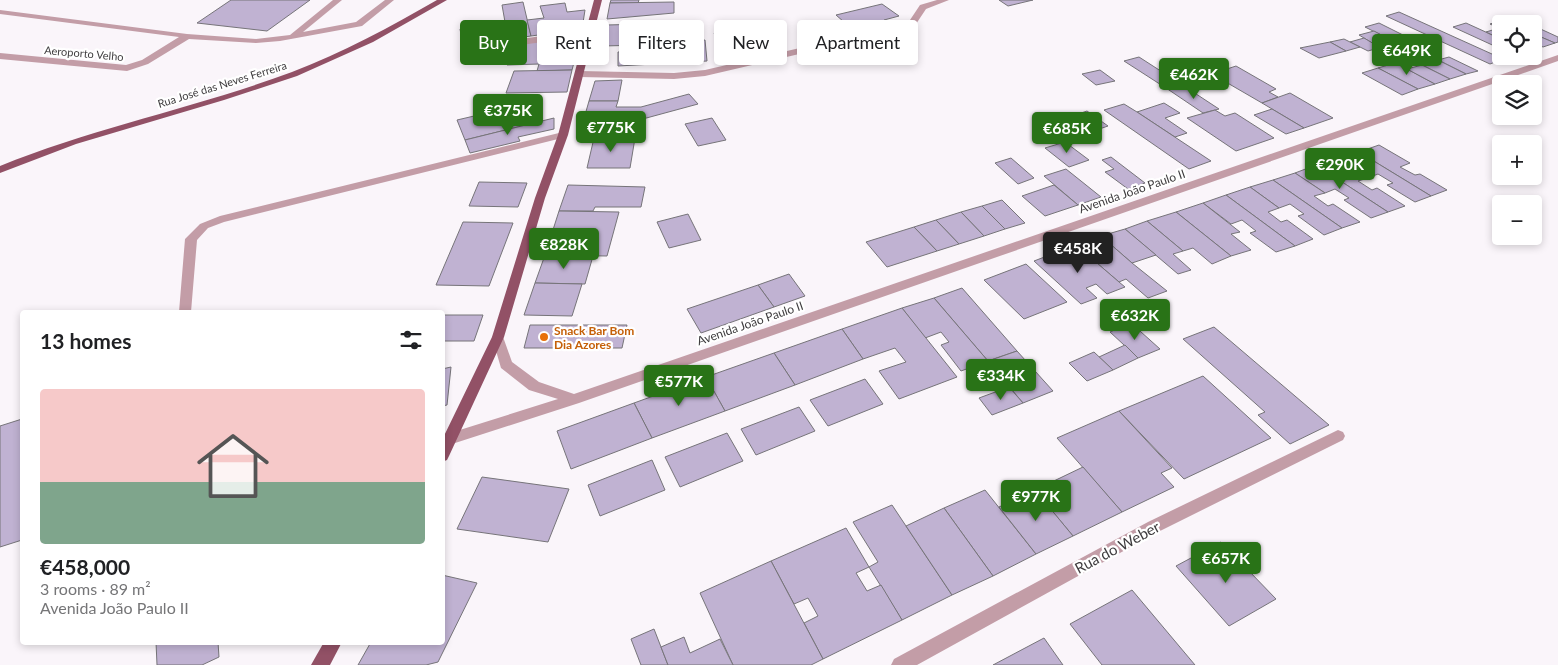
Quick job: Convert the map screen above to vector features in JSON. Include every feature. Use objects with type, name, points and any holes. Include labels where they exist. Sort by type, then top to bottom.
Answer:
[{"type":"main road","name":"Rua José das Neves Ferreira","points":[[0,170],[111,129],[293,74],[344,54],[385,34],[443,0]]},
{"type":"main road","points":[[594,20],[598,0]]},
{"type":"main road","points":[[445,451],[498,337],[540,198],[563,135],[582,65]]},
{"type":"main road","points":[[320,665],[332,645]]},
{"type":"street","points":[[292,36],[338,0]]},
{"type":"street","points":[[0,12],[187,36],[256,41],[359,24],[390,0]]},
{"type":"street","points":[[580,74],[674,76],[736,67],[911,25],[923,8],[945,0]]},
{"type":"street","name":"Aeroporto Velho","points":[[0,56],[127,68],[145,62],[187,36]]},
{"type":"street","name":"Avenida João Paulo II","points":[[452,438],[574,399],[1558,58]]},
{"type":"street","points":[[185,310],[191,239],[204,226],[220,219],[563,135]]},
{"type":"street","points":[[498,337],[506,365],[534,386],[574,399]]},
{"type":"street","name":"Rua do Weber","points":[[900,665],[1153,528],[1338,436]]},
{"type":"building","points":[[231,0],[310,0],[267,31],[197,23]]},
{"type":"building","points":[[611,0],[639,0],[638,3],[610,3]]},
{"type":"building","points":[[999,0],[1033,0],[1008,6]]},
{"type":"building","points":[[523,2],[531,36],[527,37],[527,20],[505,20],[502,5]]},
{"type":"building","points":[[674,2],[674,13],[607,19],[610,3]]},
{"type":"building","points":[[565,3],[567,12],[585,10],[583,20],[537,20],[537,35],[531,36],[527,20],[544,18],[540,6]]},
{"type":"building","points":[[882,4],[899,16],[884,20],[842,20],[836,15]]},
{"type":"building","points":[[1399,12],[1492,54],[1492,63],[1490,64],[1386,16]]},
{"type":"building","points":[[1379,23],[1403,35],[1389,39],[1365,27]]},
{"type":"building","points":[[1466,23],[1492,35],[1492,45],[1453,27]]},
{"type":"building","points":[[609,25],[619,25],[619,46],[609,46]]},
{"type":"building","points":[[1542,30],[1558,37],[1558,42],[1555,43],[1542,37]]},
{"type":"building","points":[[1374,31],[1389,39],[1374,44],[1359,35]]},
{"type":"building","points":[[1542,37],[1555,43],[1543,47]]},
{"type":"building","points":[[1364,38],[1382,47],[1368,51],[1350,42]]},
{"type":"building","points":[[1344,39],[1360,47],[1346,51],[1330,42]]},
{"type":"building","points":[[705,40],[707,61],[704,61]]},
{"type":"building","points":[[537,41],[537,64],[527,64],[527,43]]},
{"type":"building","points":[[1330,42],[1346,51],[1319,58],[1300,48]]},
{"type":"building","points":[[618,52],[619,65],[636,65],[618,66]]},
{"type":"building","points":[[1139,57],[1184,86],[1169,90],[1124,61]]},
{"type":"building","points":[[1449,57],[1478,71],[1466,74],[1438,60]]},
{"type":"building","points":[[1438,60],[1466,74],[1450,79],[1422,65]]},
{"type":"building","points":[[1395,63],[1435,84],[1418,89],[1378,68]]},
{"type":"building","points":[[539,65],[573,65],[572,70],[537,71]]},
{"type":"building","points":[[1422,65],[1450,79],[1435,84],[1407,69]]},
{"type":"building","points":[[1236,66],[1276,89],[1269,92],[1278,97],[1262,103],[1212,74]]},
{"type":"building","points":[[1378,68],[1418,89],[1402,95],[1362,73]]},
{"type":"building","points":[[572,70],[567,92],[506,93],[514,71]]},
{"type":"building","points":[[1100,70],[1115,81],[1096,85],[1082,74]]},
{"type":"building","points":[[622,80],[618,101],[589,101],[595,81]]},
{"type":"building","points":[[1184,86],[1219,109],[1203,113],[1169,90]]},
{"type":"building","points":[[1290,93],[1333,118],[1304,128],[1262,103]]},
{"type":"building","points":[[689,94],[698,104],[639,120],[638,122],[583,122],[589,101],[618,101],[616,107],[641,107]]},
{"type":"building","points":[[1164,103],[1180,113],[1165,118],[1187,133],[1175,137],[1137,112]]},
{"type":"building","points":[[1124,104],[1211,161],[1189,169],[1104,110]]},
{"type":"building","points":[[517,106],[526,125],[465,140],[457,120]]},
{"type":"building","points":[[1272,109],[1304,128],[1286,134],[1254,115]]},
{"type":"building","points":[[1215,110],[1225,116],[1235,113],[1274,138],[1236,151],[1187,118]]},
{"type":"building","points":[[1087,111],[1108,126],[1082,135],[1061,120]]},
{"type":"building","points":[[554,118],[554,129],[518,137],[520,141],[470,153],[465,140]]},
{"type":"building","points":[[712,118],[726,140],[698,146],[685,124]]},
{"type":"building","points":[[583,122],[638,122],[635,138],[578,138]]},
{"type":"building","points":[[594,138],[635,138],[630,168],[587,168]]},
{"type":"building","points":[[1065,142],[1089,160],[1069,167],[1045,148]]},
{"type":"building","points":[[1379,145],[1410,163],[1400,167],[1415,175],[1420,174],[1447,190],[1431,196],[1359,152]]},
{"type":"building","points":[[1359,152],[1431,196],[1415,202],[1387,185],[1393,183],[1378,174],[1368,178],[1338,159]]},
{"type":"building","points":[[1111,157],[1145,183],[1128,189],[1105,172],[1114,169],[1102,160]]},
{"type":"building","points":[[1011,158],[1034,178],[1018,184],[995,163]]},
{"type":"building","points":[[1338,159],[1368,178],[1358,181],[1372,190],[1377,188],[1405,206],[1388,212],[1316,165]]},
{"type":"building","points":[[1316,165],[1388,212],[1371,218],[1344,200],[1349,198],[1335,189],[1325,193],[1295,173]]},
{"type":"building","points":[[1066,169],[1101,197],[1078,205],[1044,176]]},
{"type":"building","points":[[1295,173],[1325,193],[1314,196],[1328,206],[1333,204],[1360,222],[1342,228],[1273,180]]},
{"type":"building","points":[[1273,180],[1342,228],[1324,235],[1298,216],[1304,214],[1290,204],[1279,208],[1250,187]]},
{"type":"building","points":[[479,182],[527,183],[518,207],[469,206]]},
{"type":"building","points":[[568,185],[645,187],[641,207],[595,207],[593,211],[559,211]]},
{"type":"building","points":[[1054,185],[1078,205],[1045,216],[1022,196]]},
{"type":"building","points":[[1250,187],[1279,208],[1268,212],[1281,222],[1287,220],[1313,239],[1295,246],[1226,195]]},
{"type":"building","points":[[1226,195],[1295,246],[1276,252],[1250,233],[1256,231],[1242,220],[1231,224],[1203,203]]},
{"type":"building","points":[[1002,200],[1025,223],[1005,229],[982,206]]},
{"type":"building","points":[[1203,203],[1240,232],[1231,234],[1251,250],[1231,256],[1176,212]]},
{"type":"building","points":[[982,206],[1005,229],[984,236],[961,212]]},
{"type":"building","points":[[559,211],[619,212],[607,256],[545,255]]},
{"type":"building","points":[[961,212],[984,236],[959,244],[936,220]]},
{"type":"building","points":[[1176,212],[1231,256],[1212,264],[1193,248],[1183,251],[1147,221]]},
{"type":"building","points":[[688,214],[701,240],[669,248],[657,222]]},
{"type":"building","points":[[936,220],[959,244],[937,251],[914,227]]},
{"type":"building","points":[[1147,221],[1183,251],[1173,254],[1191,270],[1178,274],[1125,229]]},
{"type":"building","points":[[463,222],[513,223],[489,286],[436,285]]},
{"type":"building","points":[[914,227],[937,251],[887,267],[866,242]]},
{"type":"building","points":[[1125,229],[1156,255],[1132,263],[1101,236]]},
{"type":"building","points":[[1101,236],[1167,291],[1148,298],[1126,279],[1119,282],[1076,245]]},
{"type":"building","points":[[1076,245],[1125,287],[1107,294],[1096,284],[1086,288],[1097,298],[1081,304],[1034,261]]},
{"type":"building","points":[[545,255],[593,256],[585,284],[535,283]]},
{"type":"building","points":[[1026,264],[1067,302],[1024,319],[984,280]]},
{"type":"building","points":[[789,274],[805,296],[774,307],[758,285]]},
{"type":"building","points":[[535,283],[582,284],[572,316],[524,315]]},
{"type":"building","points":[[758,285],[774,307],[701,333],[687,309]]},
{"type":"building","points":[[962,288],[1017,351],[988,361],[934,298]]},
{"type":"building","points":[[934,298],[988,361],[961,371],[941,345],[949,342],[941,332],[925,338],[902,308]]},
{"type":"building","points":[[902,308],[957,377],[899,399],[879,371],[906,362],[895,348],[863,359],[842,329]]},
{"type":"building","points":[[445,315],[483,315],[474,341],[445,341]]},
{"type":"building","points":[[1131,323],[1160,349],[1138,358],[1110,332]]},
{"type":"building","points":[[530,325],[627,325],[622,348],[524,348]]},
{"type":"building","points":[[1214,327],[1329,425],[1290,444],[1258,415],[1265,412],[1183,339]]},
{"type":"building","points":[[842,329],[863,359],[795,385],[774,353]]},
{"type":"building","points":[[1125,345],[1138,358],[1113,370],[1099,357]]},
{"type":"building","points":[[1017,351],[1053,391],[1023,403],[988,361]]},
{"type":"building","points":[[1094,352],[1113,370],[1087,381],[1069,363]]},
{"type":"building","points":[[774,353],[795,385],[725,411],[706,377]]},
{"type":"building","points":[[451,367],[447,405],[445,405],[445,368]]},
{"type":"building","points":[[1203,376],[1271,438],[1184,479],[1119,411]]},
{"type":"building","points":[[706,377],[725,411],[652,438],[634,403]]},
{"type":"building","points":[[865,379],[883,404],[828,426],[810,400]]},
{"type":"building","points":[[1009,387],[1023,403],[992,415],[979,398]]},
{"type":"building","points":[[634,403],[652,438],[571,469],[557,431]]},
{"type":"building","points":[[799,407],[815,431],[756,455],[741,429]]},
{"type":"building","points":[[1119,411],[1172,468],[1161,473],[1174,487],[1122,512],[1057,438]]},
{"type":"building","points":[[20,420],[20,541],[0,547],[0,426]]},
{"type":"building","points":[[727,433],[743,461],[680,487],[665,457]]},
{"type":"building","points":[[652,460],[665,490],[600,516],[588,485]]},
{"type":"building","points":[[1083,467],[1122,512],[1073,536],[1035,490]]},
{"type":"building","points":[[482,477],[569,489],[548,542],[457,529]]},
{"type":"building","points":[[985,490],[1036,554],[993,576],[944,508]]},
{"type":"building","points":[[1035,490],[1073,536],[1036,554],[999,507]]},
{"type":"building","points":[[892,505],[952,595],[902,620],[869,567],[878,562],[853,522]]},
{"type":"building","points":[[944,508],[993,576],[952,595],[906,526]]},
{"type":"building","points":[[846,528],[869,567],[856,573],[867,591],[881,585],[902,620],[823,659],[804,623],[818,616],[808,598],[794,604],[771,561]]},
{"type":"building","points":[[1221,542],[1276,599],[1229,626],[1176,566]]},
{"type":"building","points":[[771,561],[823,659],[811,665],[733,665],[700,593]]},
{"type":"building","points":[[445,576],[477,583],[438,662],[426,665],[358,665],[369,645],[445,645]]},
{"type":"building","points":[[1132,590],[1195,665],[1102,665],[1070,624]]},
{"type":"building","points":[[654,629],[668,665],[641,665],[631,639]]},
{"type":"building","points":[[684,637],[690,653],[720,639],[733,665],[668,665],[661,647]]},
{"type":"building","points":[[1044,638],[1063,665],[993,665]]},
{"type":"building","points":[[156,645],[218,645],[219,657],[202,665],[157,665]]},
{"type":"place","name":"Snack Bar Bom Dia Azores","points":[[544,337]]}]
